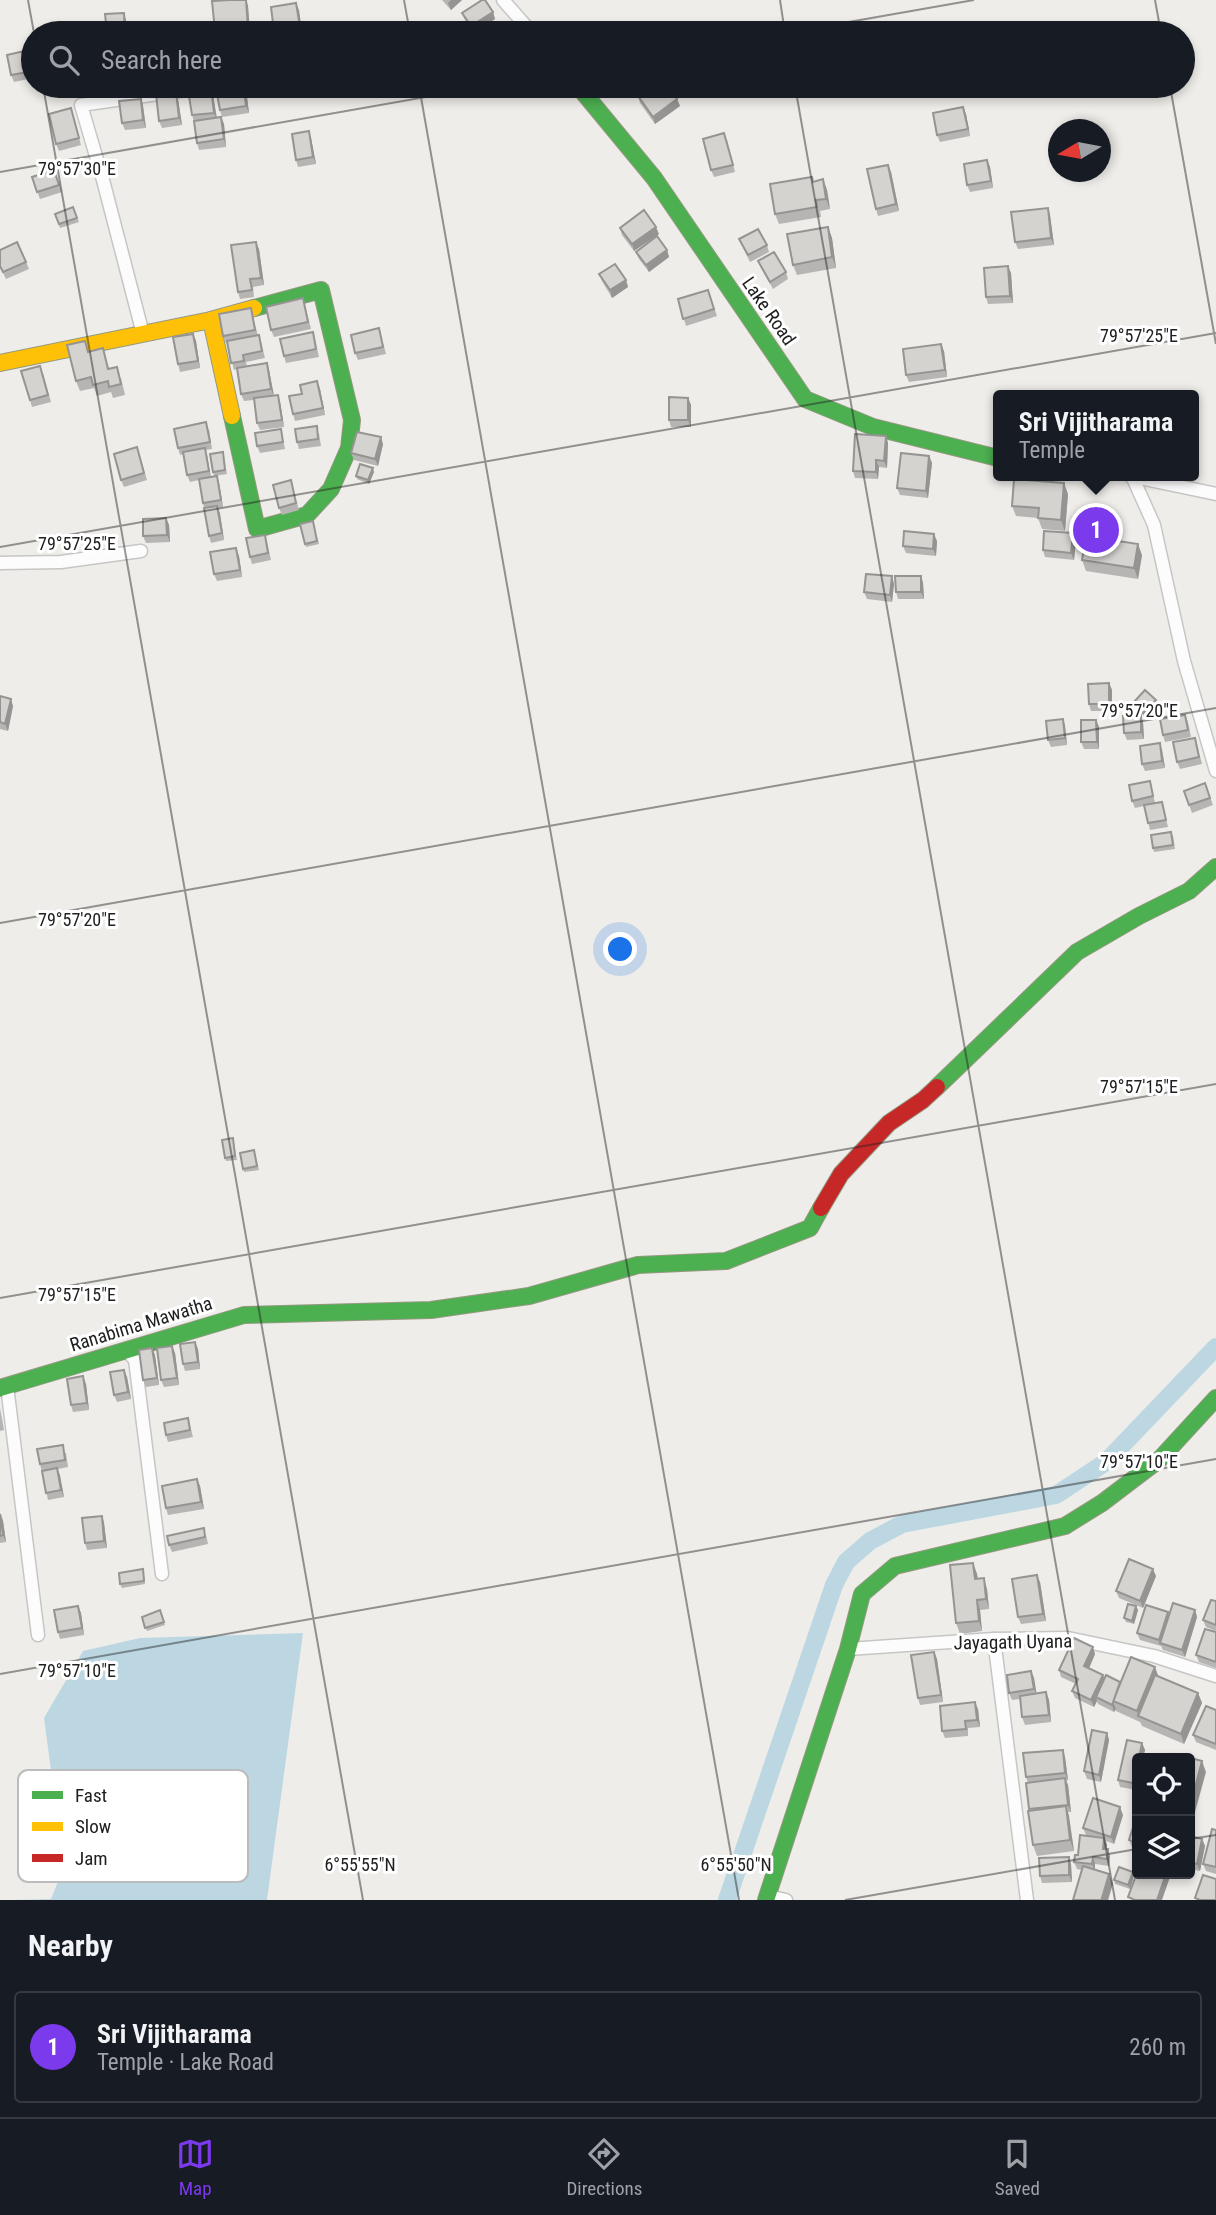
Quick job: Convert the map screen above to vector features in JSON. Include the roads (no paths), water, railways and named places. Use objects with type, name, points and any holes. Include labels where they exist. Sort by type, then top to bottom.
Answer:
[{"type":"street","points":[[503,0],[521,21]]},
{"type":"street","points":[[130,98],[81,105],[144,334]]},
{"type":"street","name":"Lake Road","points":[[588,98],[654,178],[805,399],[873,427],[993,456]]},
{"type":"street","points":[[0,363],[211,320],[321,290],[352,420],[349,449],[331,489],[307,515],[257,529],[211,320]]},
{"type":"street","points":[[1133,481],[1154,524],[1184,661],[1216,771]]},
{"type":"street","points":[[1155,481],[1216,494]]},
{"type":"street","points":[[0,563],[61,562],[141,551]]},
{"type":"street","name":"Ranabima Mawatha","points":[[4,1387],[244,1315],[430,1310],[529,1296],[638,1265],[726,1261],[810,1228],[841,1174],[889,1123],[923,1100],[1077,952],[1189,891],[1216,867]]},
{"type":"street","points":[[127,1351],[135,1360],[162,1574]]},
{"type":"street","points":[[4,1387],[38,1635]]},
{"type":"street","points":[[786,1900],[767,1898],[848,1649],[862,1594],[895,1566],[1065,1525],[1102,1503],[1160,1459],[1216,1398]]},
{"type":"street","name":"Jayagath Uyana","points":[[848,1649],[994,1639],[1068,1638],[1154,1656],[1216,1676]]},
{"type":"street","points":[[994,1639],[1027,1900]]},
{"type":"water","points":[[303,1633],[267,1900],[11,1900],[51,1899],[58,1882],[248,1882],[248,1770],[51,1770],[44,1718],[83,1651],[140,1638]]},
{"type":"waterway","points":[[727,1900],[834,1585],[846,1562],[870,1541],[902,1524],[1056,1495],[1106,1462],[1216,1347]]},
{"type":"place","name":"Sri Vijitharama","points":[[1096,530]]}]
